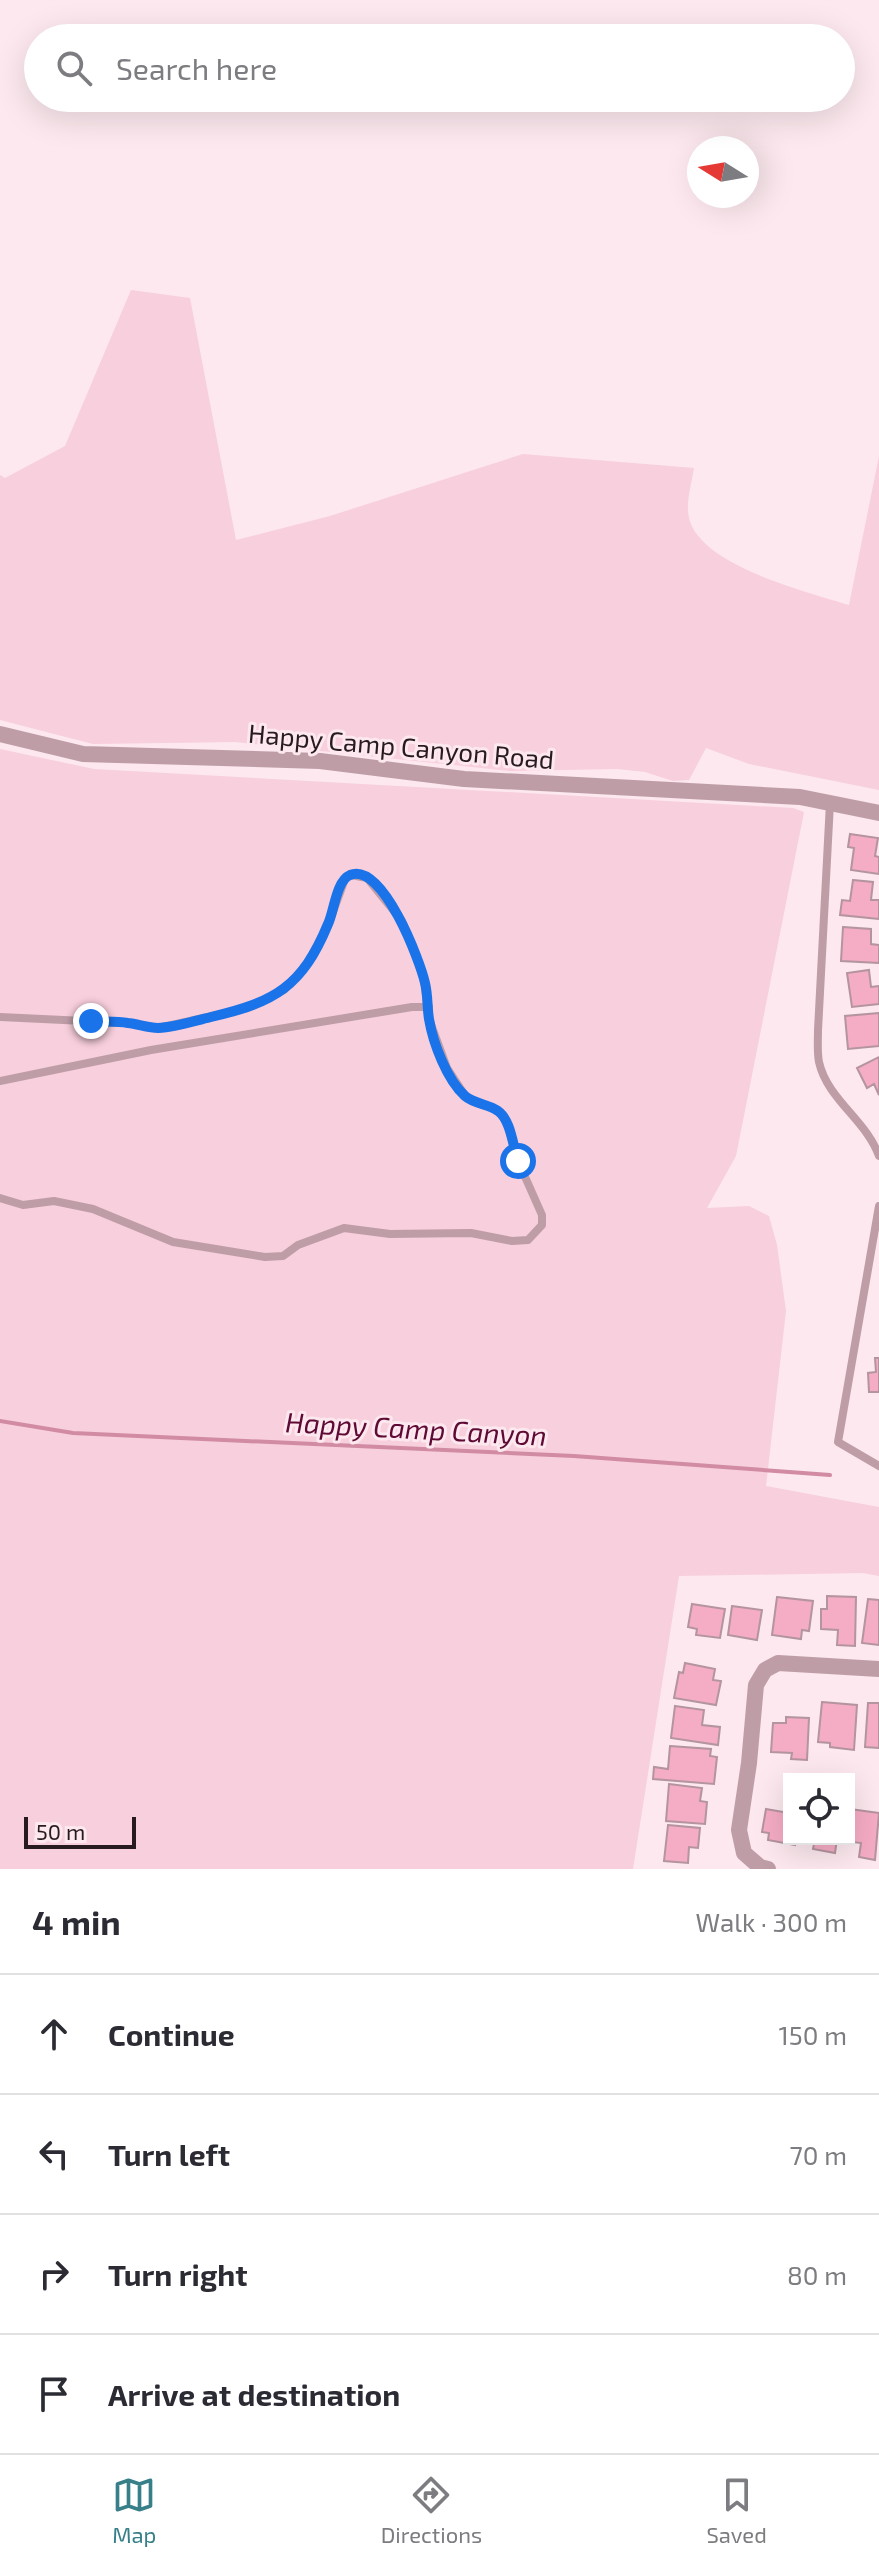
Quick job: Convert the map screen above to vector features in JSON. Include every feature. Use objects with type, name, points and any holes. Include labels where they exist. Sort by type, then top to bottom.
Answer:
[{"type":"street","name":"Happy Camp Canyon Road","points":[[0,734],[83,754],[320,761],[464,779],[800,797],[879,813]]},
{"type":"street","points":[[768,1869],[760,1867],[744,1853],[739,1830],[756,1685],[765,1670],[778,1663],[879,1669]]},
{"type":"lane","points":[[830,803],[819,1063],[835,1094],[875,1145],[879,1156]]},
{"type":"lane","points":[[0,1017],[127,1023],[158,1028],[267,1001],[284,990],[306,966],[328,926],[338,892],[351,875],[367,878],[402,921],[424,979],[429,1019],[458,1087],[466,1097],[499,1111],[507,1123],[518,1161],[542,1215],[542,1225],[528,1240],[512,1241],[471,1233],[390,1234],[344,1228],[298,1245],[283,1256],[265,1257],[231,1249],[173,1242],[93,1209],[54,1201],[23,1205],[0,1198]]},
{"type":"lane","points":[[0,1081],[151,1050],[412,1007],[429,1007]]},
{"type":"lane","points":[[879,1206],[838,1442],[879,1466]]},
{"type":"shaded area","points":[[131,290],[190,298],[236,540],[330,516],[523,454],[694,468],[688,511],[694,530],[708,546],[754,573],[849,605],[879,456],[879,790],[749,764],[706,748],[689,780],[673,781],[645,772],[617,769],[510,771],[235,742],[93,744],[0,720],[0,475],[5,478],[65,446]]},
{"type":"shaded area","points":[[0,749],[94,769],[793,808],[804,812],[736,1156],[707,1208],[749,1206],[769,1216],[777,1245],[786,1311],[766,1486],[879,1507],[879,1576],[863,1573],[679,1576],[633,1869],[0,1869]]},
{"type":"building","points":[[850,834],[878,838],[875,856],[879,857],[879,874],[851,870],[854,848],[848,847]]},
{"type":"building","points":[[853,880],[873,882],[871,900],[879,900],[879,919],[840,915],[842,900],[850,901]]},
{"type":"building","points":[[843,927],[871,929],[871,944],[879,945],[879,963],[841,961]]},
{"type":"building","points":[[869,970],[871,987],[879,986],[879,1004],[852,1007],[847,973]]},
{"type":"building","points":[[879,1013],[879,1046],[848,1049],[845,1016]]},
{"type":"building","points":[[879,1057],[879,1095],[874,1084],[867,1088],[857,1068]]},
{"type":"building","points":[[875,1358],[879,1358],[879,1392],[869,1392],[868,1373],[876,1372]]},
{"type":"building","points":[[827,1596],[856,1597],[855,1646],[837,1645],[838,1630],[821,1629],[821,1609],[827,1609]]},
{"type":"building","points":[[777,1597],[813,1601],[809,1631],[802,1630],[801,1639],[772,1635]]},
{"type":"building","points":[[868,1599],[879,1600],[879,1645],[862,1643]]},
{"type":"building","points":[[692,1604],[725,1609],[720,1638],[696,1635],[697,1629],[688,1627]]},
{"type":"building","points":[[732,1606],[762,1610],[757,1640],[728,1635]]},
{"type":"building","points":[[685,1663],[715,1669],[713,1680],[721,1681],[716,1705],[674,1698],[679,1672],[683,1673]]},
{"type":"building","points":[[822,1702],[857,1705],[854,1750],[818,1742]]},
{"type":"building","points":[[868,1703],[879,1703],[879,1748],[865,1747]]},
{"type":"building","points":[[675,1706],[704,1710],[702,1725],[720,1727],[718,1745],[671,1738]]},
{"type":"building","points":[[786,1717],[809,1718],[807,1760],[791,1759],[792,1753],[771,1752],[773,1723],[786,1723]]},
{"type":"building","points":[[670,1746],[711,1749],[710,1756],[717,1757],[714,1784],[653,1779],[654,1767],[668,1769]]},
{"type":"building","points":[[669,1784],[702,1788],[700,1801],[707,1802],[705,1824],[666,1821]]},
{"type":"building","points":[[766,1809],[783,1812],[783,1843],[768,1840],[769,1833],[762,1832]]},
{"type":"building","points":[[855,1810],[879,1813],[875,1860],[859,1857],[861,1843],[855,1842]]},
{"type":"building","points":[[668,1825],[700,1828],[698,1848],[689,1847],[688,1863],[664,1861]]},
{"type":"building","points":[[814,1845],[836,1845],[835,1853],[813,1849]]},
{"type":"waterway","name":"Happy Camp Canyon","points":[[0,1421],[73,1433],[574,1456],[830,1475]]},
{"type":"route","points":[[91,1021],[158,1028],[267,1001],[298,976],[316,951],[345,879],[351,875],[361,875],[386,898],[402,921],[424,979],[429,1019],[447,1068],[466,1097],[499,1111],[507,1123],[518,1161]]}]
